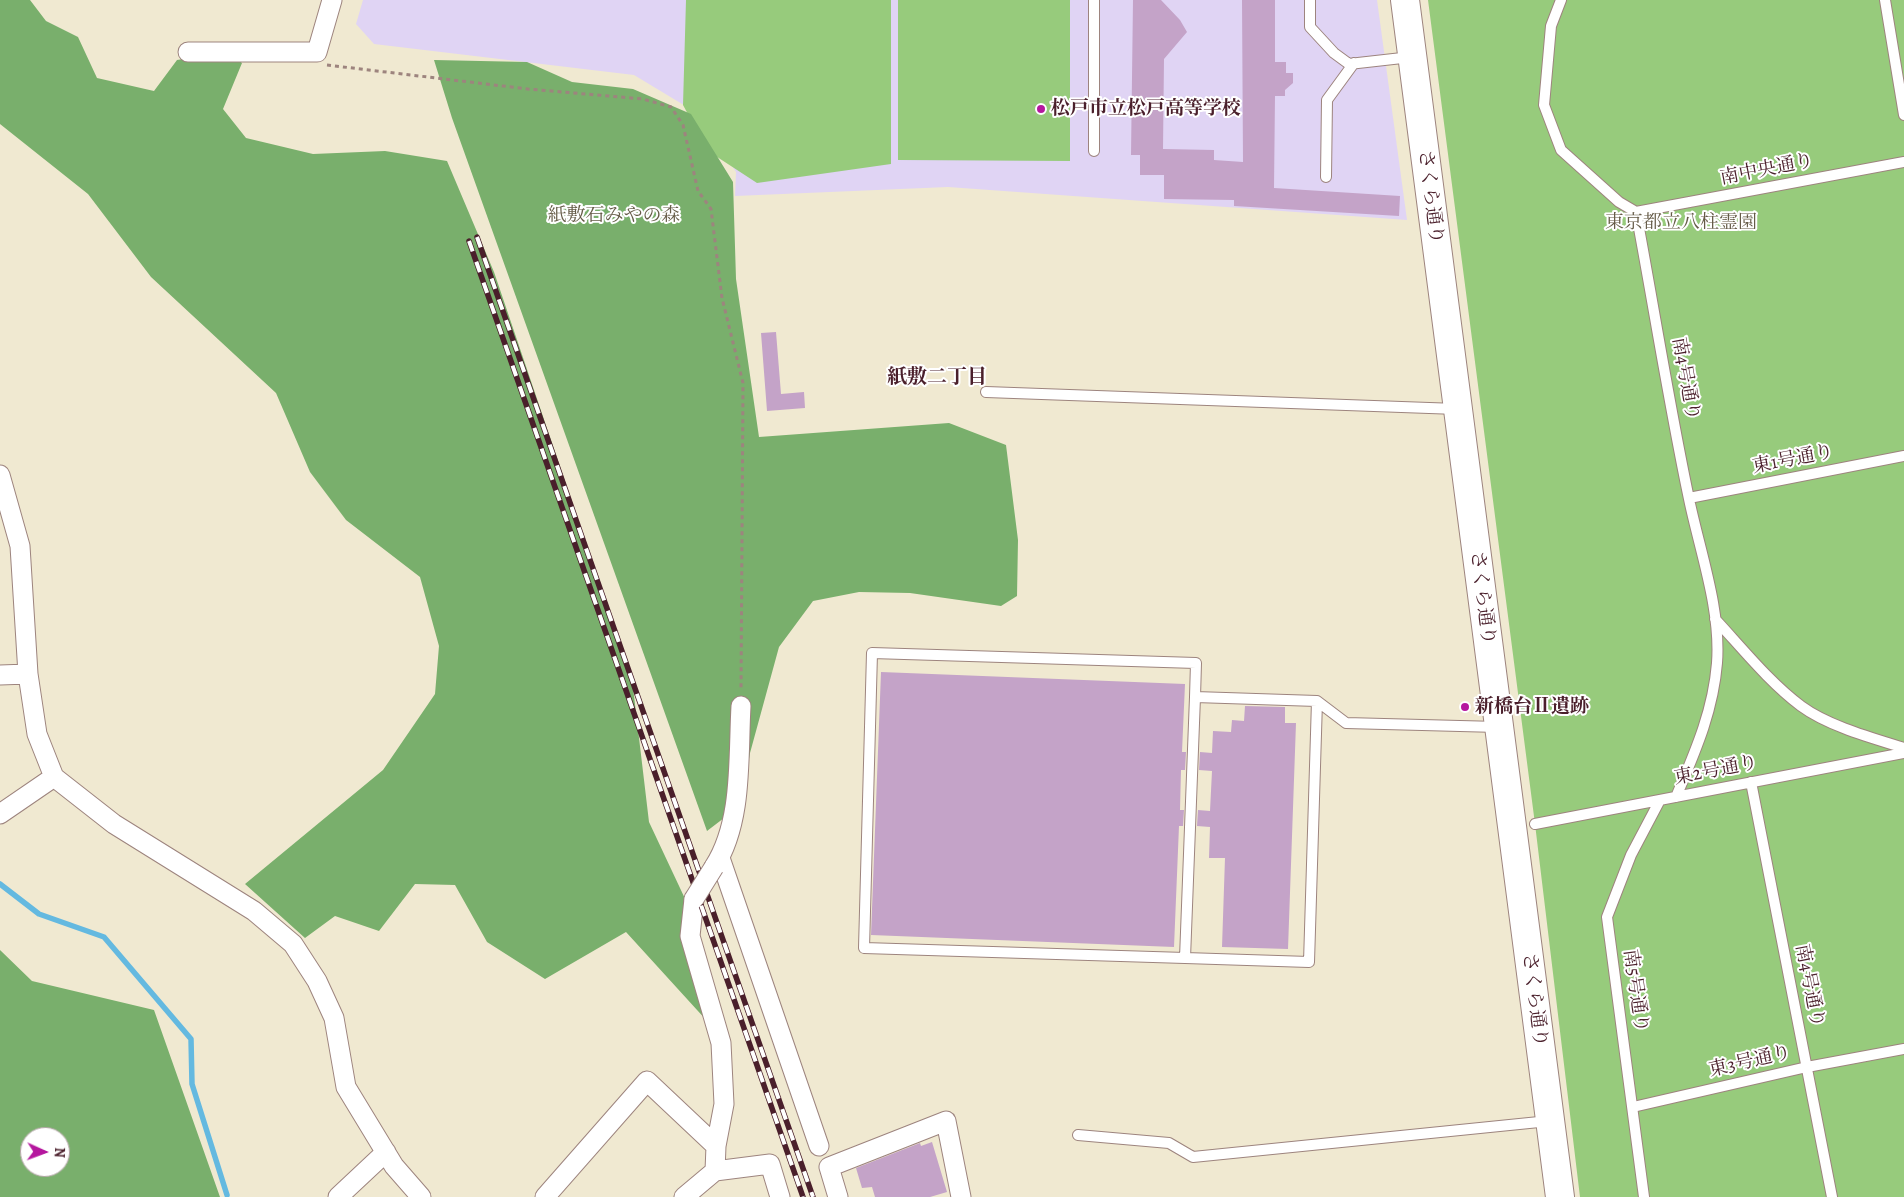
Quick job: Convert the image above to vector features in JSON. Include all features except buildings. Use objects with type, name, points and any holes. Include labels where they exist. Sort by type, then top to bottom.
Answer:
[{"type":"street","points":[[188,52],[317,52],[332,0]]},
{"type":"street","name":"さくら通り","points":[[1405,0],[1560,1197]]},
{"type":"street","points":[[0,475],[20,546],[28,674],[38,734],[54,777],[114,824],[254,911],[293,944],[317,981],[334,1018],[346,1087],[394,1166],[421,1197]]},
{"type":"street","points":[[0,675],[28,674]]},
{"type":"street","points":[[715,1171],[716,1146],[724,1104],[721,1043],[690,936],[694,899],[717,862],[729,837],[736,792],[741,706]]},
{"type":"street","points":[[0,814],[54,777]]},
{"type":"street","points":[[717,862],[819,1146]]},
{"type":"street","points":[[545,1197],[647,1081],[716,1146]]},
{"type":"street","points":[[838,1197],[829,1167],[946,1121],[961,1197]]},
{"type":"street","points":[[338,1197],[386,1152]]},
{"type":"street","points":[[684,1197],[715,1171],[770,1164],[780,1197]]},
{"type":"lane","points":[[1094,0],[1094,151]]},
{"type":"lane","points":[[1310,0],[1310,27],[1334,53],[1349,64],[1412,57]]},
{"type":"lane","points":[[1560,0],[1552,26],[1544,105],[1561,150],[1619,202],[1636,212]]},
{"type":"lane","points":[[1885,0],[1904,115]]},
{"type":"lane","points":[[1326,177],[1328,100],[1354,63]]},
{"type":"lane","name":"南中央通り","points":[[1636,212],[1904,162]]},
{"type":"lane","name":"南4号通り","points":[[1636,212],[1689,498],[1715,619],[1717,661],[1713,701],[1702,738],[1676,796]]},
{"type":"lane","points":[[986,392],[1458,409]]},
{"type":"lane","name":"東1号通り","points":[[1689,498],[1904,456]]},
{"type":"lane","points":[[1715,619],[1772,680],[1802,707],[1839,725],[1904,748]]},
{"type":"lane","points":[[1186,958],[1196,663],[872,653],[864,948],[1309,962],[1318,701]]},
{"type":"lane","points":[[1195,697],[1318,701],[1346,723],[1499,727]]},
{"type":"lane","name":"東2号通り","points":[[1535,824],[1904,753]]},
{"type":"lane","name":"南4号通り","points":[[1751,782],[1832,1197]]},
{"type":"lane","name":"南5号通り","points":[[1644,1197],[1607,917],[1631,855],[1660,800]]},
{"type":"lane","name":"東3号通り","points":[[1633,1107],[1807,1067],[1904,1049]]},
{"type":"lane","points":[[1078,1135],[1169,1143],[1193,1157],[1550,1121]]},
{"type":"path","points":[[317,52],[328,66],[643,99],[671,107],[683,125],[698,190],[711,209],[722,298],[743,383],[741,706]]},
{"type":"shaded area","name":"松戸市立松戸高等学校","points":[[363,0],[1377,0],[1407,220],[948,187],[735,196],[736,172],[697,113],[634,75],[374,44],[356,24]]},
{"type":"green space","points":[[0,0],[30,0],[46,21],[78,37],[97,78],[154,91],[177,60],[228,52],[242,63],[223,109],[246,138],[313,154],[385,151],[447,161],[494,272],[632,679],[649,822],[695,920],[728,1044],[626,932],[545,979],[487,942],[455,885],[415,884],[379,931],[335,916],[305,938],[245,884],[383,770],[435,694],[439,646],[420,577],[346,520],[310,472],[276,393],[151,277],[88,194],[0,124]]},
{"type":"green space","points":[[686,0],[891,0],[891,164],[757,183],[708,151],[683,105]]},
{"type":"green space","points":[[898,0],[1070,0],[1070,161],[898,160]]},
{"type":"green space","name":"東京都立八柱霊園","points":[[1428,0],[1904,0],[1904,1197],[1580,1197],[1535,824]]},
{"type":"green space","name":"紙敷石みやの森","points":[[434,60],[527,62],[572,82],[633,89],[691,114],[733,182],[736,279],[759,437],[949,423],[1006,445],[1018,540],[1017,596],[1001,606],[910,593],[859,592],[813,601],[779,647],[750,753],[741,805],[707,831],[452,118]]},
{"type":"green space","points":[[0,950],[32,981],[154,1010],[220,1197],[0,1197]]},
{"type":"waterway","points":[[0,884],[39,914],[104,937],[191,1039],[192,1084],[227,1195]]},
{"type":"railway","points":[[477,237],[813,1197]]},
{"type":"railway","points":[[469,241],[803,1197]]},
{"type":"place","name":"松戸市立松戸高等学校","points":[[1041,109]]},
{"type":"place","name":"新橋台Ⅱ遺跡","points":[[1465,707]]},
{"type":"district","name":"紙敷二丁目","points":[[937,378]]}]
